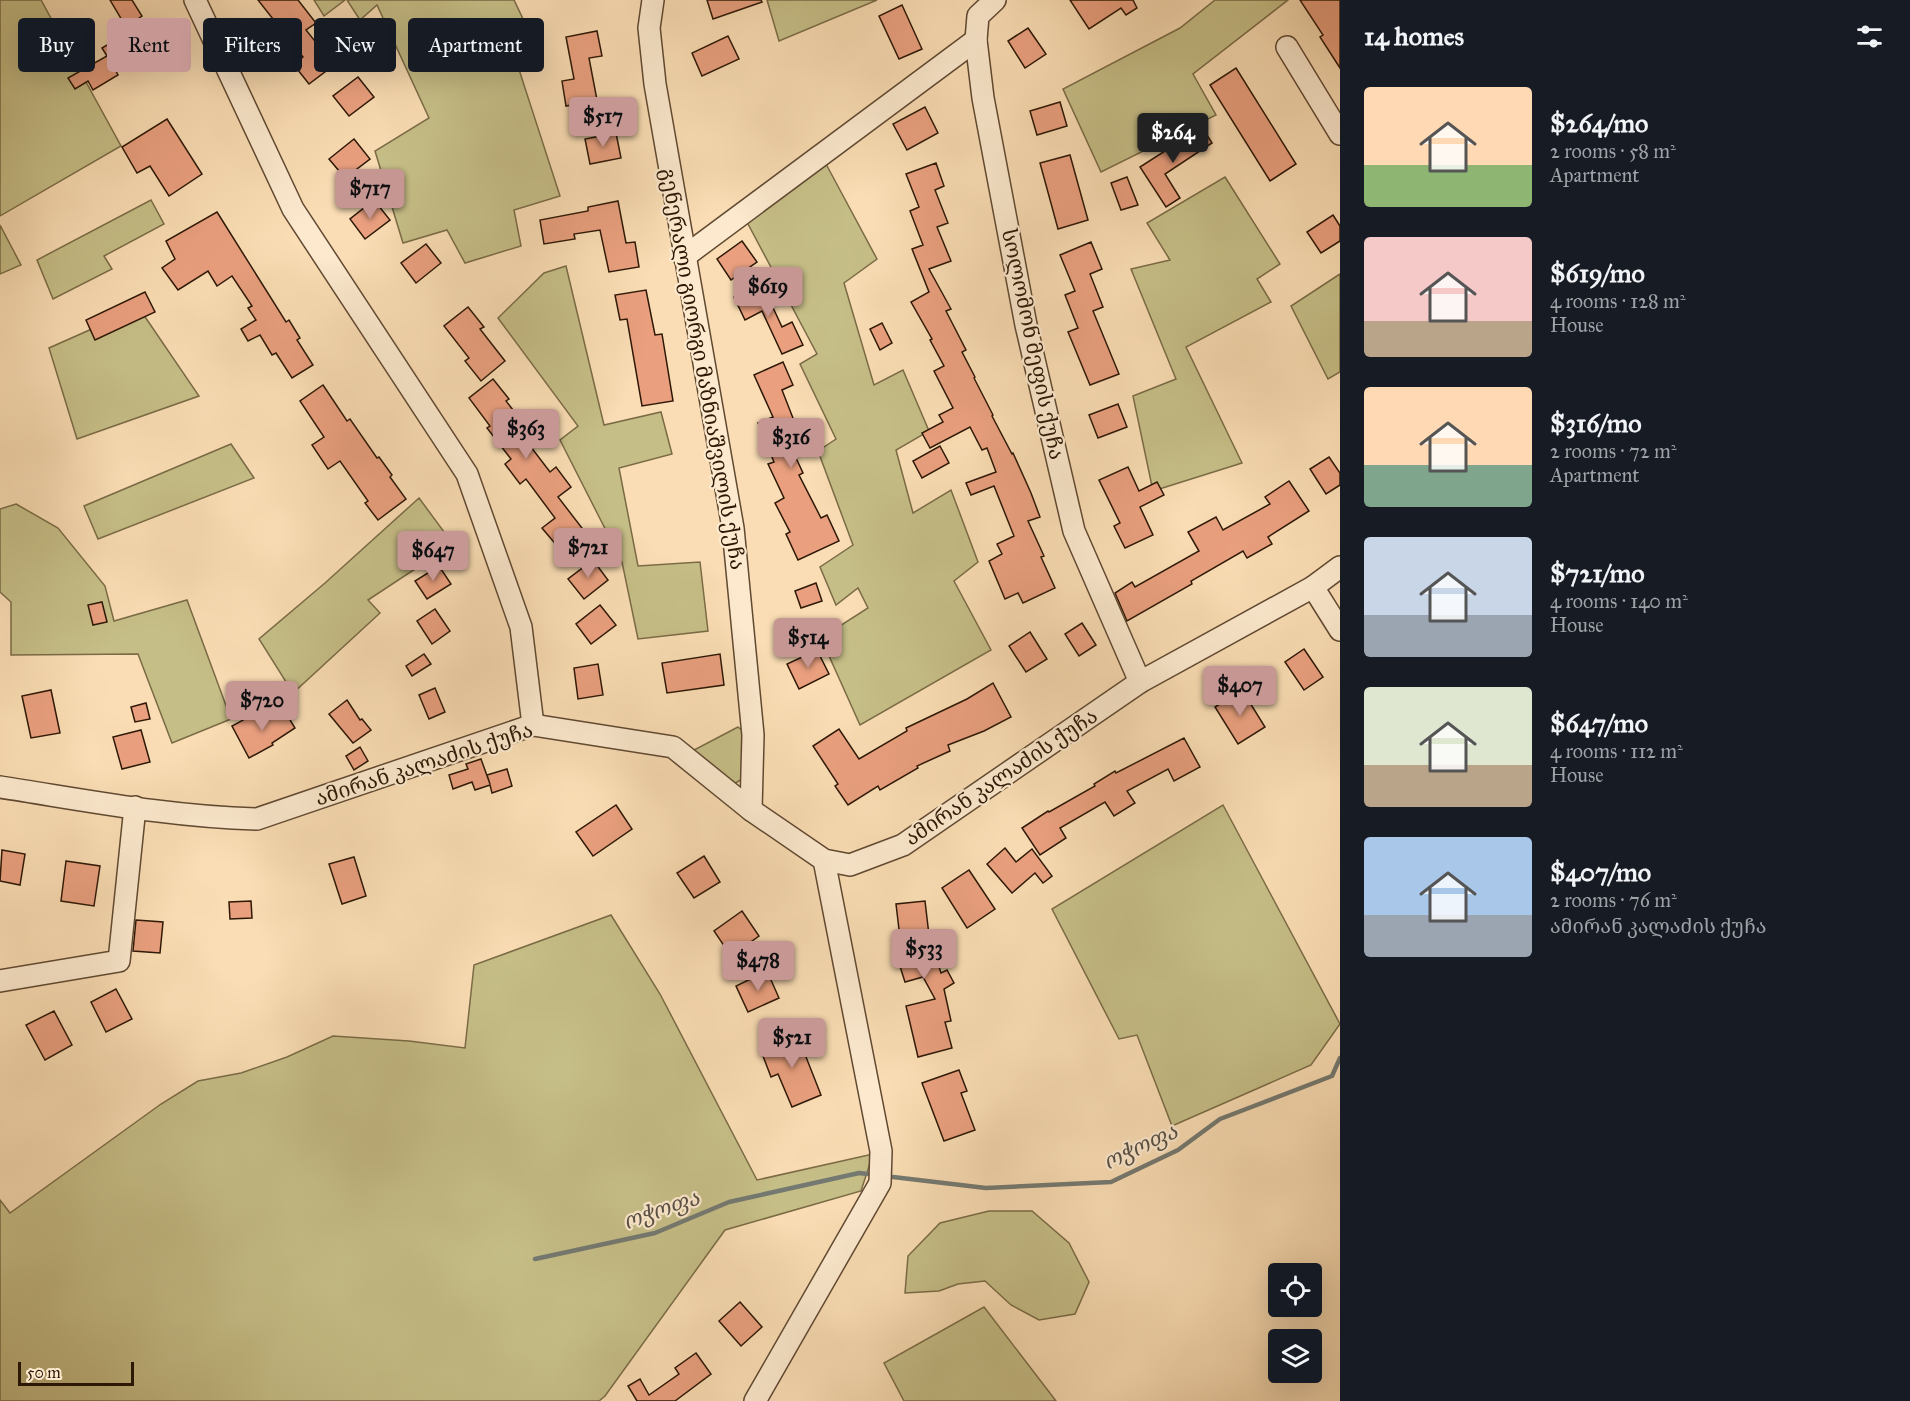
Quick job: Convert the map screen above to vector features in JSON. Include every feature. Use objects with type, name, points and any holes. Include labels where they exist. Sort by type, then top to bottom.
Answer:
[{"type":"street","points":[[195,0],[293,209],[467,474],[521,627],[533,725]]},
{"type":"street","name":"გენერალი გიორგი მაზნიაშვილის ქუჩა","points":[[653,0],[649,28],[655,84],[733,528],[753,735],[751,810]]},
{"type":"street","name":"სოლომონ მეფის ქუჩა","points":[[995,0],[978,16],[976,40],[983,98],[1026,325],[1074,531],[1140,682]]},
{"type":"street","points":[[684,257],[976,40]]},
{"type":"street","points":[[1287,47],[1340,134]]},
{"type":"street","name":"ამირან კალაძის ქუჩა","points":[[0,787],[135,807],[256,819],[533,725],[672,747],[751,810],[824,860],[850,865],[903,845],[1140,682],[1313,586],[1340,567]]},
{"type":"street","points":[[1313,586],[1340,630]]},
{"type":"street","points":[[0,981],[119,961],[135,807]]},
{"type":"street","points":[[755,1401],[880,1183],[881,1151],[824,860]]},
{"type":"shaded area","points":[[0,0],[41,0],[51,18],[18,18],[18,72],[80,72],[121,146],[0,216]]},
{"type":"shaded area","points":[[314,0],[345,0],[324,16]]},
{"type":"shaded area","points":[[347,0],[514,0],[523,18],[408,18],[408,72],[520,72],[560,196],[514,210],[521,246],[465,263],[447,230],[403,243],[375,151],[429,118],[396,46],[396,18],[383,18],[377,5],[362,18],[359,18]]},
{"type":"shaded area","points":[[767,0],[877,0],[779,41]]},
{"type":"shaded area","points":[[1215,0],[1288,0],[1193,74],[1216,115],[1101,172],[1063,89],[1180,28]]},
{"type":"shaded area","points":[[826,164],[877,259],[844,283],[874,385],[903,370],[929,431],[896,450],[913,513],[951,490],[978,562],[954,581],[991,650],[860,725],[821,638],[868,608],[858,588],[836,605],[820,567],[853,545],[818,451],[836,439],[800,364],[817,354],[747,222]]},
{"type":"shaded area","points":[[1225,177],[1280,264],[1257,279],[1271,302],[1186,347],[1242,463],[1153,491],[1133,396],[1176,379],[1131,269],[1170,260],[1147,223]]},
{"type":"shaded area","points":[[151,200],[164,224],[104,256],[112,269],[53,299],[37,260]]},
{"type":"shaded area","points":[[0,225],[21,265],[0,274]]},
{"type":"shaded area","points":[[566,266],[604,425],[661,412],[672,454],[619,468],[638,566],[700,562],[708,631],[638,639],[622,562],[560,440],[578,426],[498,318],[544,273]]},
{"type":"shaded area","points":[[1340,274],[1340,372],[1328,379],[1291,306]]},
{"type":"shaded area","points":[[139,308],[199,396],[77,439],[49,348]]},
{"type":"shaded area","points":[[231,444],[254,478],[98,539],[84,506]]},
{"type":"shaded area","points":[[419,498],[453,544],[368,600],[380,613],[293,693],[259,639]]},
{"type":"shaded area","points":[[16,504],[58,528],[105,586],[114,621],[187,600],[231,719],[172,743],[138,654],[11,655],[11,602],[0,592],[0,509]]},
{"type":"shaded area","points":[[738,727],[744,732],[742,779],[734,784],[694,750]]},
{"type":"shaded area","points":[[1223,805],[1340,1024],[1311,1065],[1172,1126],[1137,1035],[1119,1039],[1052,909]]},
{"type":"shaded area","points":[[611,915],[660,994],[757,1180],[873,1154],[861,1191],[725,1230],[605,1396],[599,1401],[0,1401],[0,1200],[10,1213],[161,1104],[198,1081],[241,1073],[287,1057],[333,1036],[409,1041],[465,1048],[474,965]]},
{"type":"shaded area","points":[[989,1211],[1032,1211],[1069,1243],[1089,1282],[1075,1314],[1039,1320],[1011,1305],[985,1281],[958,1284],[939,1291],[905,1293],[908,1256],[940,1223]]},
{"type":"shaded area","points":[[984,1307],[1056,1401],[904,1401],[884,1363]]},
{"type":"building","points":[[110,0],[132,0],[142,16],[139,18],[121,18]]},
{"type":"building","points":[[258,0],[298,0],[314,20],[314,24],[306,30],[314,40],[314,72],[325,72],[309,84],[300,72],[302,72],[303,57],[302,18],[272,18]]},
{"type":"building","points":[[707,0],[761,0],[762,2],[713,19]]},
{"type":"building","points":[[1070,0],[1133,0],[1137,8],[1126,15],[1121,8],[1089,29]]},
{"type":"building","points":[[1300,0],[1340,0],[1340,68],[1320,37],[1323,35]]},
{"type":"building","points":[[902,5],[922,49],[899,59],[879,16]]},
{"type":"building","points":[[1028,28],[1046,54],[1025,68],[1008,41]]},
{"type":"building","points":[[597,31],[602,56],[589,58],[597,100],[566,106],[562,81],[574,79],[566,37]]},
{"type":"building","points":[[728,36],[739,59],[702,76],[692,53]]},
{"type":"building","points":[[107,45],[107,56],[102,48]]},
{"type":"building","points":[[107,56],[107,72],[116,72],[118,75],[93,90],[88,81],[75,89],[68,78],[79,72],[95,72],[95,63]]},
{"type":"building","points":[[1236,68],[1296,164],[1270,181],[1210,85]]},
{"type":"building","points":[[358,77],[374,97],[349,116],[333,96]]},
{"type":"building","points":[[1060,102],[1067,126],[1037,135],[1030,111]]},
{"type":"building","points":[[925,107],[938,133],[907,150],[893,124]]},
{"type":"building","points":[[167,119],[202,174],[169,196],[150,166],[137,173],[122,147]]},
{"type":"building","points":[[1202,127],[1212,143],[1165,174],[1180,198],[1166,207],[1140,167]]},
{"type":"building","points":[[616,133],[621,158],[590,164],[585,139]]},
{"type":"building","points":[[354,139],[370,159],[345,178],[329,159]]},
{"type":"building","points":[[1070,155],[1088,220],[1058,229],[1040,163]]},
{"type":"building","points":[[936,163],[944,186],[935,190],[948,223],[937,227],[951,261],[929,269],[951,309],[946,311],[966,350],[962,352],[1031,493],[1040,517],[1028,521],[1055,588],[1023,603],[1018,593],[1005,599],[989,561],[1002,554],[997,544],[1014,536],[994,486],[971,495],[966,483],[996,472],[987,448],[982,450],[970,427],[930,448],[922,433],[943,422],[939,415],[953,408],[934,371],[944,366],[911,302],[929,292],[912,249],[923,245],[910,211],[919,207],[906,174]]},
{"type":"building","points":[[1127,177],[1138,205],[1121,210],[1111,183]]},
{"type":"building","points":[[374,200],[390,220],[365,239],[350,219]]},
{"type":"building","points":[[618,201],[626,243],[635,242],[639,267],[609,272],[600,230],[574,234],[575,239],[544,244],[540,220],[588,211],[588,207]]},
{"type":"building","points":[[217,212],[286,322],[289,320],[300,338],[297,340],[313,365],[292,378],[276,353],[272,355],[260,335],[248,341],[241,329],[256,320],[248,308],[252,306],[232,276],[217,286],[208,271],[178,290],[162,268],[175,259],[166,241]]},
{"type":"building","points":[[1333,215],[1340,226],[1340,241],[1321,253],[1307,232]]},
{"type":"building","points":[[742,241],[757,262],[731,280],[717,259]]},
{"type":"building","points":[[1091,242],[1102,269],[1090,274],[1103,307],[1093,311],[1119,374],[1090,385],[1068,332],[1078,328],[1065,295],[1075,291],[1060,255]]},
{"type":"building","points":[[426,244],[441,263],[416,283],[401,263]]},
{"type":"building","points":[[762,284],[782,327],[792,322],[803,345],[782,354],[762,311],[745,320],[734,297]]},
{"type":"building","points":[[646,290],[655,335],[662,334],[673,401],[642,406],[627,319],[620,320],[615,295]]},
{"type":"building","points":[[145,292],[155,312],[95,340],[86,320]]},
{"type":"building","points":[[468,307],[484,327],[480,329],[505,361],[481,381],[465,361],[469,358],[444,326]]},
{"type":"building","points":[[882,323],[892,343],[880,350],[870,329]]},
{"type":"building","points":[[783,362],[793,385],[782,390],[800,436],[788,441],[803,473],[799,475],[821,518],[827,515],[839,541],[798,560],[786,534],[790,532],[775,503],[784,498],[768,464],[774,462],[758,423],[773,417],[754,375]]},
{"type":"building","points":[[493,379],[509,399],[506,401],[527,428],[521,434],[550,472],[556,467],[571,487],[558,497],[582,528],[558,547],[542,528],[555,518],[526,479],[520,484],[505,464],[511,459],[487,428],[490,426],[469,398]]},
{"type":"building","points":[[323,385],[347,421],[350,419],[377,458],[379,457],[406,499],[378,520],[365,503],[368,501],[340,461],[328,469],[312,445],[324,437],[300,401]]},
{"type":"building","points":[[1118,404],[1127,427],[1098,438],[1089,415]]},
{"type":"building","points":[[940,446],[949,463],[922,478],[913,461]]},
{"type":"building","points":[[1329,457],[1340,473],[1340,485],[1326,494],[1310,469]]},
{"type":"building","points":[[1128,467],[1139,491],[1157,482],[1164,495],[1140,507],[1153,535],[1125,548],[1114,526],[1120,523],[1099,480]]},
{"type":"building","points":[[1289,481],[1309,511],[1268,537],[1272,544],[1247,558],[1243,551],[1191,581],[1192,584],[1127,621],[1115,593],[1132,582],[1135,587],[1199,551],[1188,532],[1216,517],[1223,530],[1270,504],[1265,497]]},
{"type":"building","points":[[593,560],[608,580],[584,599],[568,579]]},
{"type":"building","points":[[439,566],[451,584],[427,599],[415,581]]},
{"type":"building","points":[[816,583],[822,601],[801,608],[795,591]]},
{"type":"building","points":[[102,602],[107,622],[93,625],[88,605]]},
{"type":"building","points":[[600,605],[616,625],[591,644],[576,624]]},
{"type":"building","points":[[435,609],[450,631],[432,644],[417,621]]},
{"type":"building","points":[[1082,623],[1096,645],[1079,656],[1065,634]]},
{"type":"building","points":[[1030,632],[1047,659],[1026,672],[1009,646]]},
{"type":"building","points":[[1304,649],[1323,677],[1304,690],[1285,662]]},
{"type":"building","points":[[817,650],[829,674],[799,689],[787,664]]},
{"type":"building","points":[[424,654],[431,664],[412,676],[406,666]]},
{"type":"building","points":[[720,654],[724,685],[667,693],[662,663]]},
{"type":"building","points":[[598,664],[603,695],[578,699],[574,668]]},
{"type":"building","points":[[993,683],[1011,717],[984,731],[948,745],[950,751],[917,766],[918,768],[880,790],[878,786],[848,805],[835,786],[838,784],[813,746],[839,729],[859,759],[907,731],[906,728],[967,699]]},
{"type":"building","points":[[435,688],[445,712],[429,719],[419,695]]},
{"type":"building","points":[[51,690],[60,733],[31,738],[22,696]]},
{"type":"building","points":[[1242,690],[1265,727],[1238,744],[1215,707]]},
{"type":"building","points":[[347,700],[360,720],[362,719],[371,730],[353,743],[329,714]]},
{"type":"building","points":[[146,703],[150,719],[135,722],[131,707]]},
{"type":"building","points":[[284,710],[295,728],[272,743],[273,745],[249,758],[232,726],[256,713],[262,723]]},
{"type":"building","points":[[141,730],[150,762],[122,769],[113,737]]},
{"type":"building","points":[[1184,738],[1200,767],[1174,781],[1168,769],[1127,791],[1135,803],[1114,816],[1105,802],[1060,828],[1066,838],[1040,855],[1022,828],[1095,786],[1094,784],[1115,771],[1116,773]]},
{"type":"building","points":[[360,747],[368,761],[354,770],[346,756]]},
{"type":"building","points":[[481,759],[490,784],[487,775],[507,769],[512,786],[492,793],[490,785],[475,790],[472,782],[453,789],[449,775],[468,769],[466,764]]},
{"type":"building","points":[[616,805],[632,829],[593,856],[576,832]]},
{"type":"building","points":[[1005,848],[1016,862],[1032,849],[1052,876],[1043,883],[1035,873],[1012,893],[987,864]]},
{"type":"building","points":[[2,850],[25,854],[20,885],[0,881]]},
{"type":"building","points":[[704,856],[720,882],[694,898],[677,873]]},
{"type":"building","points":[[354,857],[366,896],[342,904],[329,864]]},
{"type":"building","points":[[66,861],[100,866],[94,906],[61,901]]},
{"type":"building","points":[[969,870],[995,909],[967,928],[942,888]]},
{"type":"building","points":[[251,901],[252,918],[230,919],[229,902]]},
{"type":"building","points":[[925,901],[929,935],[941,973],[947,970],[954,983],[944,989],[951,1021],[945,1022],[952,1048],[918,1057],[906,1006],[935,999],[923,977],[905,982],[897,957],[902,955],[896,904]]},
{"type":"building","points":[[742,911],[759,936],[731,956],[714,931]]},
{"type":"building","points":[[136,920],[163,922],[160,953],[133,951]]},
{"type":"building","points":[[767,971],[779,998],[748,1012],[736,986]]},
{"type":"building","points":[[116,989],[132,1019],[106,1032],[91,1002]]},
{"type":"building","points":[[54,1011],[72,1045],[45,1060],[26,1025]]},
{"type":"building","points":[[797,1034],[821,1095],[792,1107],[778,1074],[771,1077],[760,1048]]},
{"type":"building","points":[[959,1070],[967,1091],[961,1093],[975,1130],[944,1141],[922,1083]]},
{"type":"building","points":[[740,1302],[762,1327],[741,1346],[719,1321]]},
{"type":"building","points":[[696,1353],[711,1374],[675,1401],[637,1401],[628,1386],[640,1379],[649,1395],[679,1374],[675,1368]]},
{"type":"waterway","name":"ოჭოფა","points":[[893,1177],[986,1188],[1111,1182],[1178,1150],[1220,1119],[1332,1076],[1340,1058]]},
{"type":"waterway","name":"ოჭოფა","points":[[535,1259],[655,1233],[729,1202],[859,1173],[868,1174]]}]
